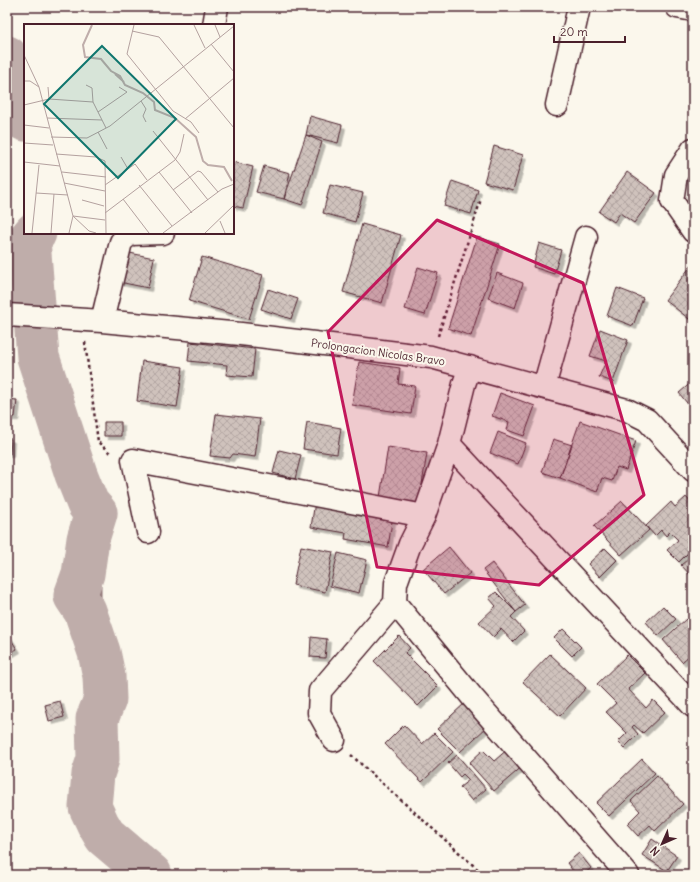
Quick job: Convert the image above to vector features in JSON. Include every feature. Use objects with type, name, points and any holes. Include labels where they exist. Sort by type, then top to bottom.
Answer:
[{"type":"street","points":[[214,24],[217,7]]},
{"type":"street","points":[[558,105],[579,7]]},
{"type":"street","points":[[676,7],[693,10]]},
{"type":"street","points":[[693,149],[676,175],[672,201],[693,231]]},
{"type":"street","points":[[84,320],[121,242],[130,234]]},
{"type":"street","points":[[544,387],[586,237]]},
{"type":"street","name":"Prolongacion Nicolas Bravo","points":[[7,315],[84,320],[241,334],[431,357],[627,410],[647,420],[693,470]]},
{"type":"street","points":[[334,740],[319,713],[320,691],[395,603],[396,583],[410,544],[424,516],[449,444],[464,384],[470,367]]},
{"type":"street","points":[[449,444],[693,706]]},
{"type":"street","points":[[148,532],[133,460],[424,516]]},
{"type":"street","points":[[395,603],[473,698],[628,875]]},
{"type":"path","points":[[431,357],[481,199]]},
{"type":"path","points":[[84,320],[98,442],[109,453],[133,460]]},
{"type":"path","points":[[334,740],[484,875]]},
{"type":"highlighted area","points":[[437,220],[583,283],[644,495],[539,585],[377,567],[328,332]]},
{"type":"building","points":[[310,116],[342,125],[338,143],[306,135]]},
{"type":"building","points":[[306,135],[322,142],[302,205],[284,199]]},
{"type":"building","points":[[494,146],[523,155],[513,190],[484,182]]},
{"type":"building","points":[[234,162],[253,167],[243,208],[234,206]]},
{"type":"building","points":[[264,166],[290,173],[284,199],[256,192]]},
{"type":"building","points":[[627,172],[656,193],[634,223],[620,213],[614,222],[599,212]]},
{"type":"building","points":[[452,181],[478,190],[471,214],[444,206]]},
{"type":"building","points":[[330,185],[363,193],[355,222],[323,213]]},
{"type":"building","points":[[362,224],[401,235],[382,303],[343,292]]},
{"type":"building","points":[[477,237],[500,244],[471,336],[448,328]]},
{"type":"building","points":[[539,243],[561,250],[554,274],[533,267]]},
{"type":"building","points":[[125,252],[154,258],[148,288],[119,282]]},
{"type":"building","points":[[202,257],[263,275],[249,319],[189,301]]},
{"type":"building","points":[[693,263],[693,322],[665,300]]},
{"type":"building","points":[[418,267],[438,273],[425,315],[405,309]]},
{"type":"building","points":[[497,273],[523,283],[515,308],[488,298]]},
{"type":"building","points":[[617,288],[643,298],[633,326],[607,316]]},
{"type":"building","points":[[268,289],[298,299],[291,319],[261,309]]},
{"type":"building","points":[[600,329],[628,340],[613,382],[599,377],[606,361],[590,356]]},
{"type":"building","points":[[190,342],[255,349],[252,377],[226,375],[227,365],[188,361]]},
{"type":"building","points":[[142,361],[183,367],[177,407],[137,401]]},
{"type":"building","points":[[359,362],[400,368],[398,384],[415,386],[411,414],[352,405]]},
{"type":"building","points":[[693,381],[693,407],[691,408],[679,393]]},
{"type":"building","points":[[500,393],[535,406],[524,436],[507,430],[509,422],[492,416]]},
{"type":"building","points":[[7,399],[17,400],[15,417],[7,417]]},
{"type":"building","points":[[216,414],[260,419],[255,457],[233,454],[230,458],[210,456]]},
{"type":"building","points":[[580,421],[636,441],[626,470],[617,467],[612,481],[602,478],[597,492],[560,478]]},
{"type":"building","points":[[104,422],[121,422],[121,436],[104,436]]},
{"type":"building","points":[[307,422],[341,428],[337,454],[303,449]]},
{"type":"building","points":[[498,432],[526,443],[518,464],[490,453]]},
{"type":"building","points":[[7,438],[11,439],[10,454],[7,454]]},
{"type":"building","points":[[553,439],[572,445],[560,478],[542,472]]},
{"type":"building","points":[[388,447],[427,453],[419,503],[380,497]]},
{"type":"building","points":[[279,450],[301,455],[295,479],[273,473]]},
{"type":"building","points":[[686,497],[693,505],[693,548],[679,562],[667,550],[678,540],[670,532],[666,536],[661,530],[655,536],[646,526],[671,502],[675,507]]},
{"type":"building","points":[[622,501],[649,530],[621,555],[594,526]]},
{"type":"building","points":[[315,502],[393,515],[388,547],[345,539],[346,533],[311,527]]},
{"type":"building","points":[[301,546],[333,552],[325,592],[293,585]]},
{"type":"building","points":[[449,547],[470,573],[444,594],[423,569]]},
{"type":"building","points":[[605,548],[617,560],[600,577],[588,564]]},
{"type":"building","points":[[338,553],[367,560],[359,593],[330,586]]},
{"type":"building","points":[[693,555],[693,578],[681,565]]},
{"type":"building","points":[[492,563],[525,605],[516,612],[483,570]]},
{"type":"building","points":[[496,592],[516,612],[511,617],[524,631],[513,642],[501,629],[493,637],[479,622],[496,606],[489,598]]},
{"type":"building","points":[[663,606],[676,619],[658,636],[646,622]]},
{"type":"building","points":[[686,619],[693,628],[693,652],[682,662],[663,640]]},
{"type":"building","points":[[563,629],[581,647],[572,656],[554,638]]},
{"type":"building","points":[[7,633],[17,649],[7,655]]},
{"type":"building","points":[[399,636],[410,648],[405,653],[438,686],[418,706],[374,661]]},
{"type":"building","points":[[311,637],[327,639],[325,658],[310,657]]},
{"type":"building","points":[[550,654],[586,688],[560,716],[523,682]]},
{"type":"building","points":[[627,655],[645,673],[628,689],[646,708],[653,700],[665,712],[643,733],[634,725],[632,727],[638,734],[624,748],[618,742],[627,733],[606,712],[616,703],[597,684]]},
{"type":"building","points":[[60,701],[64,717],[49,721],[45,705]]},
{"type":"building","points":[[466,702],[488,726],[460,752],[437,729]]},
{"type":"building","points":[[404,725],[422,744],[434,733],[453,752],[422,782],[385,744]]},
{"type":"building","points":[[509,748],[524,765],[494,791],[469,763],[483,750],[494,761]]},
{"type":"building","points":[[457,755],[486,789],[472,801],[460,787],[469,780],[463,774],[460,777],[448,763]]},
{"type":"building","points":[[642,759],[655,773],[609,816],[596,803]]},
{"type":"building","points":[[657,776],[683,804],[655,831],[650,825],[638,836],[627,824],[640,811],[631,801]]},
{"type":"building","points":[[652,839],[677,856],[667,871],[642,855]]},
{"type":"building","points":[[579,853],[591,868],[583,875],[576,875],[567,863]]},
{"type":"waterway","points":[[7,57],[24,117]]},
{"type":"waterway","points":[[34,234],[29,240],[38,357],[76,474],[88,504],[96,513],[88,539],[83,574],[75,596],[85,611],[99,652],[104,676],[105,699],[97,719],[98,759],[93,774],[90,807],[105,836],[151,875]]},
{"type":"waterway","points":[[89,535],[98,574],[98,610],[93,635]]}]
